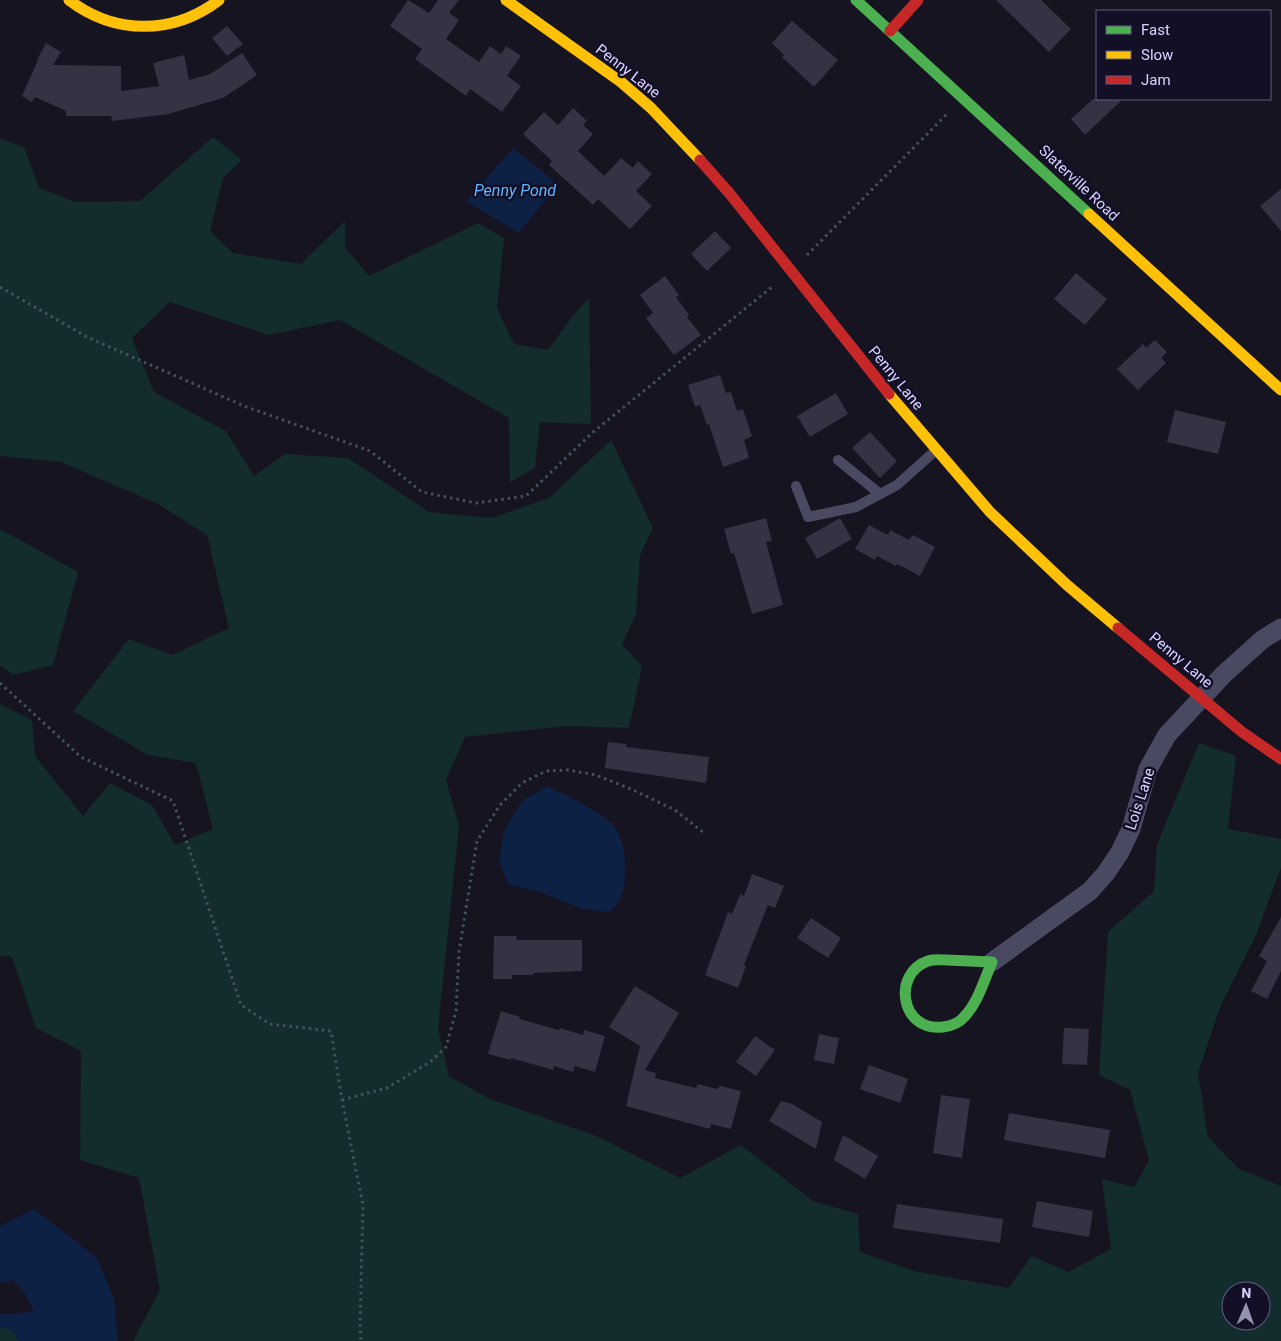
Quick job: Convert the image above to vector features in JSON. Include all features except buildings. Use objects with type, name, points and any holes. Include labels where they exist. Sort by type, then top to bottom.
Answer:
[{"type":"main road","points":[[69,0],[94,16],[131,26],[157,26],[194,16],[219,0]]},
{"type":"main road","name":"Penny Lane","points":[[506,0],[620,82],[650,108],[730,194],[908,418],[990,512],[1067,585],[1242,732],[1281,759]]},
{"type":"main road","name":"Slaterville Road","points":[[856,0],[964,97],[1281,390]]},
{"type":"main road","points":[[890,31],[918,0]]},
{"type":"main road","name":"Lois Lane","points":[[927,961],[992,962],[967,1014],[958,1023],[944,1028],[930,1027],[917,1021],[908,1010],[904,995],[907,981],[915,969],[927,961]]},
{"type":"street","name":"Lois Lane","points":[[992,962],[1090,891],[1106,873],[1120,852],[1131,829],[1148,769],[1167,735],[1224,674],[1262,639],[1281,628]]},
{"type":"lane","points":[[796,486],[808,517],[856,507],[897,485],[936,450]]},
{"type":"lane","points":[[838,460],[880,494]]},
{"type":"path","points":[[0,287],[87,338],[244,406],[370,451],[422,492],[476,503],[526,496],[592,433],[791,272],[964,97]]},
{"type":"path","points":[[0,683],[81,757],[173,801],[241,1005],[270,1024],[331,1031],[342,1100],[363,1205],[361,1341]]},
{"type":"path","points":[[342,1100],[387,1088],[430,1062],[446,1047],[456,1011],[459,952],[477,841],[500,805],[522,783],[546,771],[568,770],[596,774],[675,810],[704,833]]},
{"type":"green space","points":[[213,137],[242,160],[223,178],[210,231],[233,253],[301,264],[345,221],[345,247],[369,276],[478,223],[504,238],[497,308],[514,344],[548,350],[572,317],[589,298],[591,424],[540,422],[535,468],[510,482],[509,418],[340,320],[269,335],[170,302],[132,338],[154,392],[226,431],[254,476],[285,454],[348,458],[429,512],[491,518],[549,498],[611,440],[653,528],[640,555],[636,614],[622,644],[642,666],[629,728],[565,726],[465,737],[446,780],[459,826],[438,1028],[449,1076],[490,1099],[599,1137],[680,1178],[741,1145],[813,1201],[858,1214],[860,1252],[914,1271],[1008,1288],[1032,1256],[1068,1272],[1111,1249],[1102,1179],[1134,1187],[1149,1160],[1130,1090],[1099,1075],[1108,932],[1154,891],[1157,844],[1199,743],[1236,756],[1228,829],[1281,839],[1281,868],[1255,937],[1220,1007],[1198,1073],[1208,1137],[1239,1169],[1281,1186],[1281,1341],[133,1341],[160,1290],[139,1178],[80,1160],[81,1051],[36,1028],[12,957],[0,956],[0,704],[32,720],[35,756],[83,816],[110,783],[152,805],[175,845],[213,829],[196,763],[148,755],[73,711],[129,639],[172,655],[229,628],[207,535],[158,504],[61,462],[0,456],[0,138],[24,147],[39,188],[75,202],[140,201]]},
{"type":"green space","points":[[0,529],[78,572],[53,665],[14,675],[0,666]]},
{"type":"green space","points":[[0,1327],[12,1331],[19,1341],[0,1341]]},
{"type":"water","name":"Penny Pond","points":[[513,148],[558,184],[519,233],[466,201]]},
{"type":"water","points":[[547,786],[595,811],[612,824],[620,836],[625,858],[624,886],[619,901],[609,912],[583,909],[540,892],[508,884],[499,861],[504,831],[522,801]]},
{"type":"water","points":[[34,1209],[96,1257],[114,1298],[118,1341],[19,1341],[12,1331],[0,1327],[0,1314],[34,1311],[25,1294],[13,1280],[0,1283],[0,1226]]},
{"type":"traffic: fast","points":[[856,0],[1089,214]]},
{"type":"traffic: fast","points":[[930,960],[947,960],[992,962],[977,998],[962,1019],[946,1027],[929,1026],[917,1020],[910,1011],[906,1000],[906,988],[909,977],[917,967],[930,960]]},
{"type":"traffic: slow","points":[[69,0],[105,20],[125,25],[144,26],[163,25],[183,20],[219,0]]},
{"type":"traffic: slow","points":[[506,0],[621,82],[651,108],[700,160]]},
{"type":"traffic: slow","points":[[1089,214],[1281,390]]},
{"type":"traffic: slow","points":[[889,394],[990,512],[1067,585],[1118,628]]},
{"type":"traffic: jam","points":[[890,31],[918,0]]},
{"type":"traffic: jam","points":[[700,160],[730,194],[889,394]]},
{"type":"traffic: jam","points":[[1118,628],[1242,732],[1281,759]]}]
